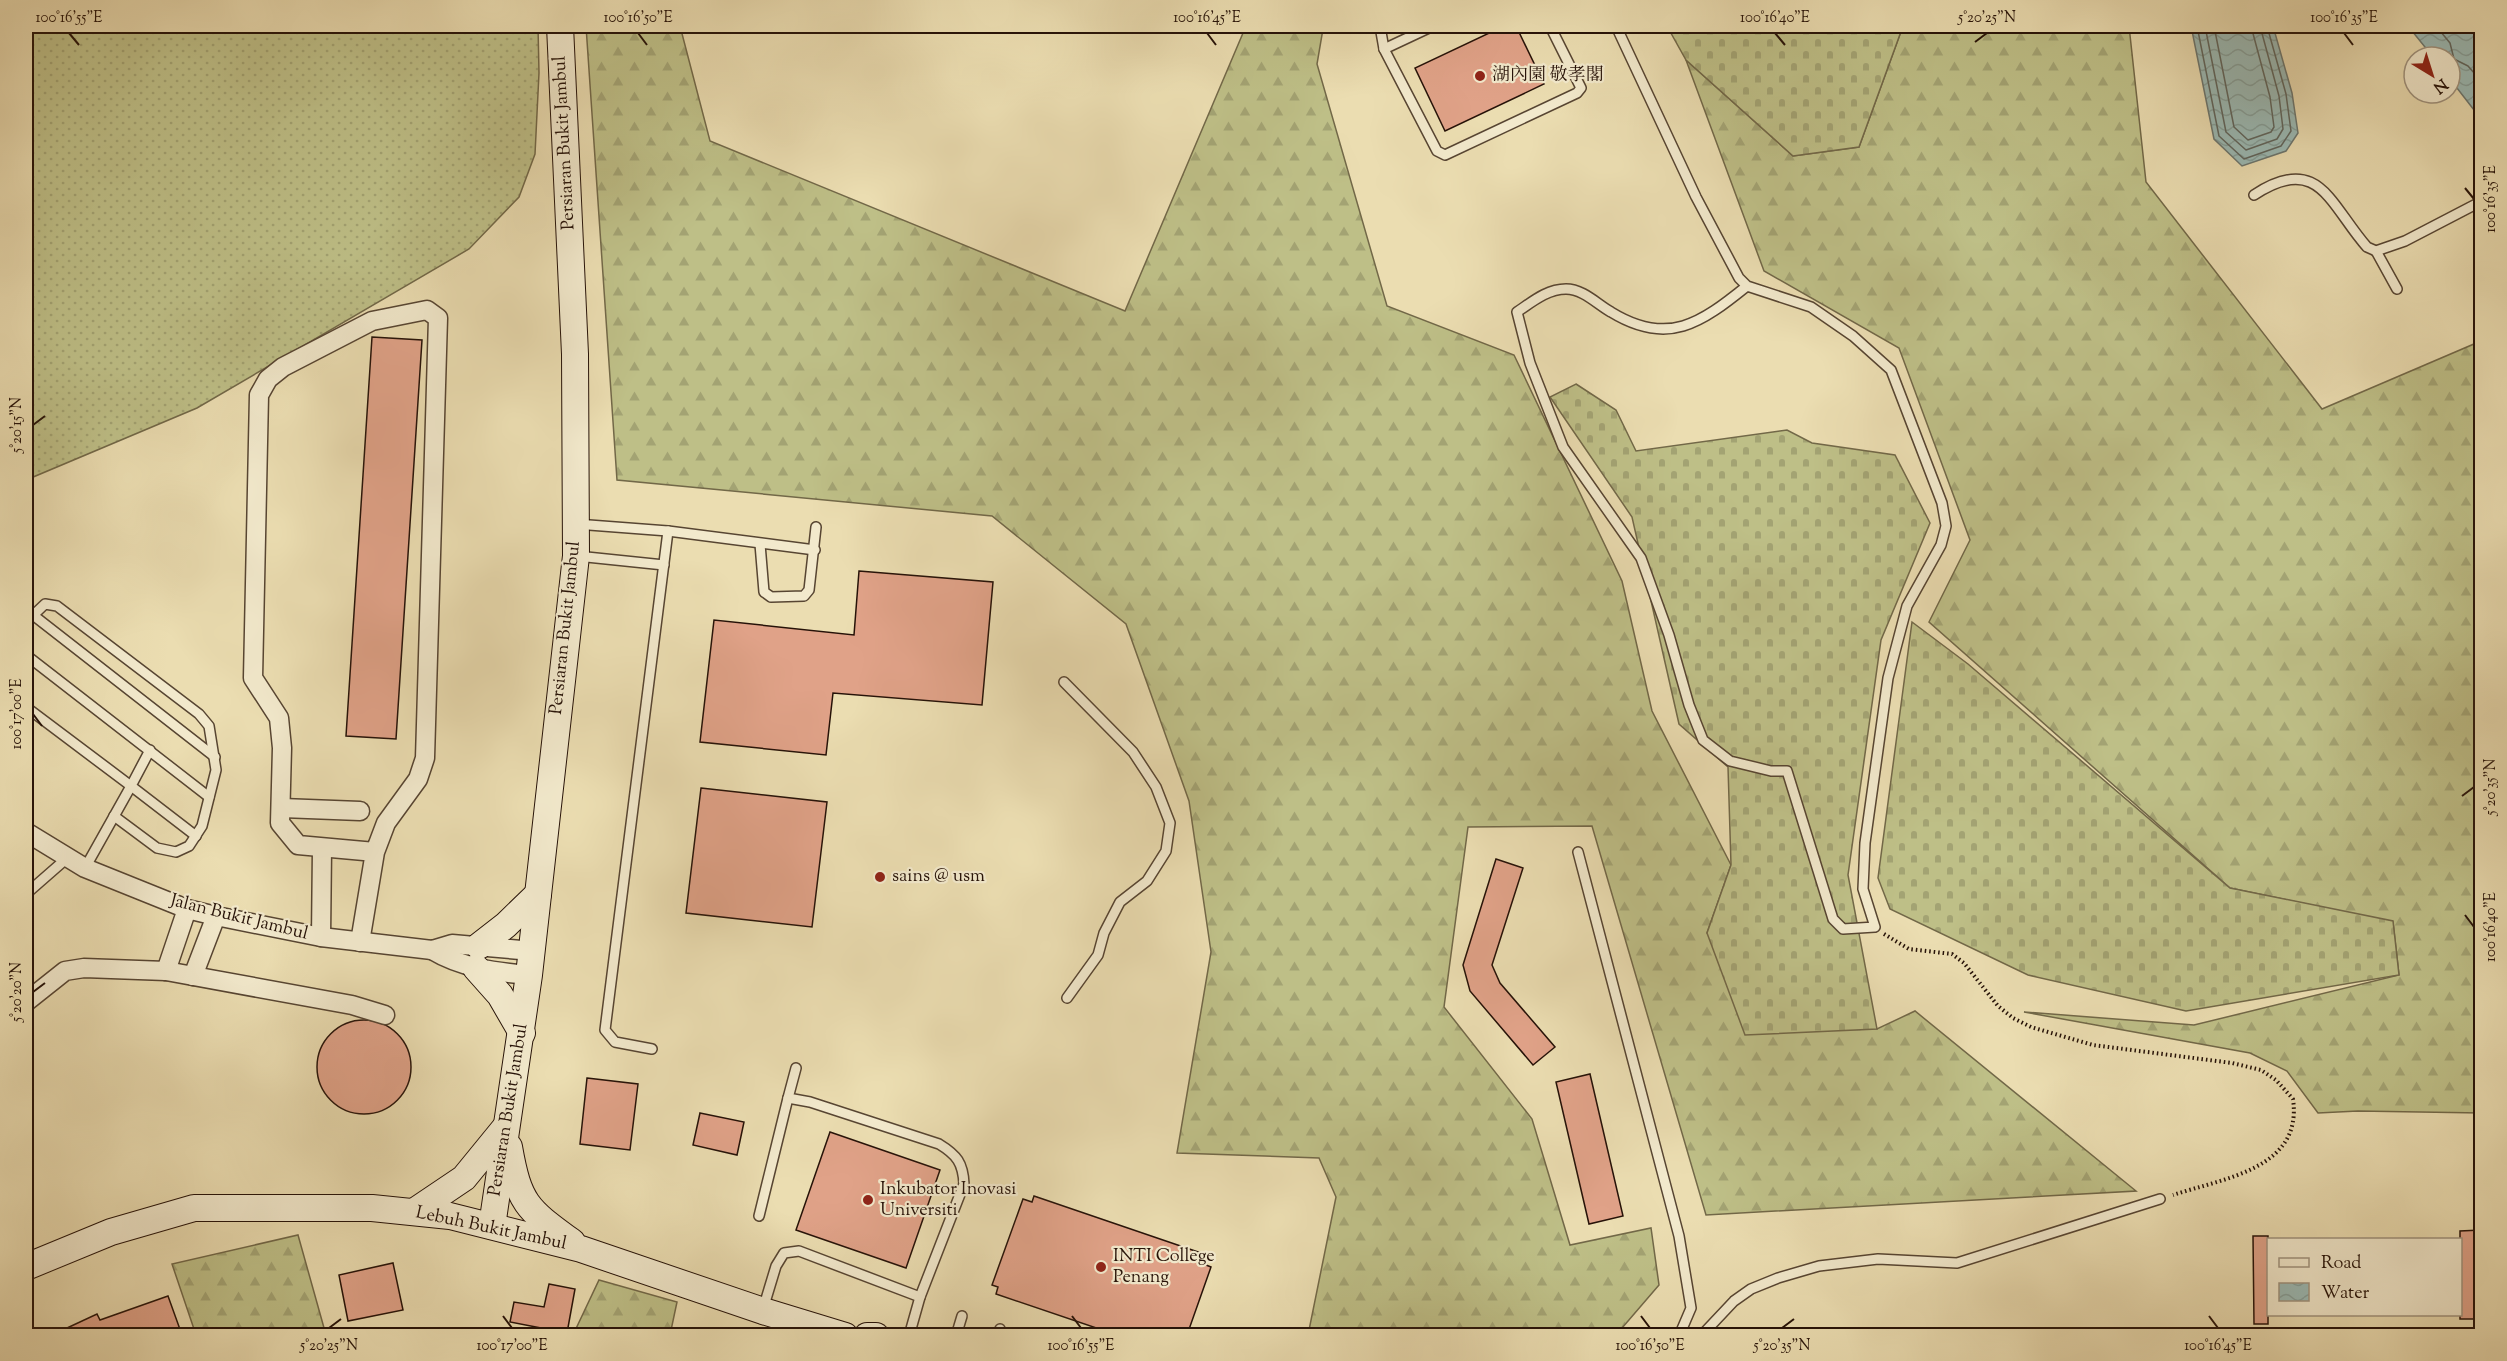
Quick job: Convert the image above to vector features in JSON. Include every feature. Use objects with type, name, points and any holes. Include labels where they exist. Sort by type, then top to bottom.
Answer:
[{"type":"street","name":"Persiaran Bukit Jambul","points":[[492,1226],[522,1034],[576,556],[575,354],[560,26]]},
{"type":"street","points":[[360,942],[375,852],[386,823],[418,779],[425,758],[438,318],[427,310],[372,321],[283,367],[268,379],[258,395],[253,678],[279,718],[282,808],[280,823],[298,845],[322,849],[375,852]]},
{"type":"street","points":[[282,808],[360,811]]},
{"type":"street","name":"Jalan Bukit Jambul","points":[[26,832],[66,859],[187,909],[321,937],[432,950],[449,961],[478,957],[530,963]]},
{"type":"street","points":[[321,937],[322,849]]},
{"type":"street","points":[[522,1034],[478,957],[538,894]]},
{"type":"street","points":[[166,971],[187,909]]},
{"type":"street","points":[[194,976],[216,916]]},
{"type":"street","points":[[26,1002],[65,971],[84,968],[166,971],[352,1005],[385,1015]]},
{"type":"street","points":[[415,1211],[464,1178],[506,1126]]},
{"type":"street","points":[[506,1126],[514,1174],[529,1209],[581,1249]]},
{"type":"street","name":"Lebuh Bukit Jambul","points":[[26,1267],[111,1232],[194,1208],[372,1208],[415,1211],[492,1226],[581,1249],[763,1311],[845,1335]]},
{"type":"street","points":[[867,1335],[876,1335]]},
{"type":"lane","points":[[1383,26],[1381,32],[1384,49],[1437,152],[1445,155],[1577,93],[1581,88],[1551,26]]},
{"type":"lane","points":[[1384,49],[1433,26]]},
{"type":"lane","points":[[1616,26],[1696,197],[1739,278],[1747,286],[1811,307],[1853,336],[1891,370],[1942,503],[1946,526],[1941,545],[1907,606],[1886,689],[1864,843],[1863,889],[1875,927],[1843,929],[1833,919],[1787,771],[1771,771],[1730,761],[1703,740],[1689,705],[1669,635],[1641,558],[1563,447],[1530,363],[1517,312],[1545,293],[1565,289],[1576,291],[1634,323],[1655,330],[1672,330],[1691,325],[1713,314],[1747,286]]},
{"type":"lane","points":[[2254,195],[2280,180],[2294,178],[2315,185],[2326,192],[2367,247],[2376,251],[2397,289]]},
{"type":"lane","points":[[2376,251],[2405,241],[2481,201]]},
{"type":"lane","points":[[576,524],[668,531],[815,550]]},
{"type":"lane","points":[[760,544],[764,592],[771,597],[804,596],[809,590],[816,527]]},
{"type":"lane","points":[[652,1049],[615,1042],[605,1030],[668,531]]},
{"type":"lane","points":[[576,556],[664,565]]},
{"type":"lane","points":[[114,816],[158,848],[176,852],[189,846],[202,826],[216,770],[215,757],[209,726],[199,714],[57,606],[45,604],[29,618],[215,757]]},
{"type":"lane","points":[[26,656],[209,797]]},
{"type":"lane","points":[[1064,682],[1133,752],[1155,787],[1170,823],[1166,850],[1147,881],[1120,902],[1104,933],[1098,956],[1067,998]]},
{"type":"lane","points":[[26,706],[196,836]]},
{"type":"lane","points":[[85,868],[150,750]]},
{"type":"lane","points":[[1578,852],[1678,1236],[1691,1308],[1679,1335]]},
{"type":"lane","points":[[26,894],[66,859]]},
{"type":"lane","points":[[759,1216],[796,1068]]},
{"type":"lane","points":[[788,1098],[810,1102],[939,1144],[954,1154],[963,1167],[963,1184],[920,1297],[909,1335]]},
{"type":"lane","points":[[1701,1335],[1734,1301],[1751,1289],[1778,1278],[1819,1266],[1878,1259],[1957,1263],[2160,1199]]},
{"type":"lane","points":[[763,1311],[776,1266],[784,1253],[799,1251],[920,1297]]},
{"type":"lane","points":[[956,1335],[962,1316]]},
{"type":"path","points":[[1875,927],[1909,949],[1952,954],[1964,963],[1998,1006],[2031,1028],[2093,1046],[2232,1063],[2261,1070],[2276,1080],[2293,1099],[2294,1130],[2286,1144],[2262,1166],[2160,1199]]},
{"type":"green space","points":[[26,26],[538,26],[539,73],[535,154],[519,197],[469,249],[197,408],[26,480]]},
{"type":"green space","points":[[586,26],[680,26],[710,141],[1125,311],[1246,26],[1301,26],[1323,29],[1317,64],[1387,306],[1514,355],[1622,581],[1652,711],[1731,865],[1707,933],[1877,1029],[1915,1011],[2136,1191],[1706,1215],[1592,826],[1468,827],[1444,1007],[1532,1119],[1570,1245],[1651,1228],[1659,1285],[1616,1335],[1308,1335],[1336,1197],[1319,1158],[1177,1153],[1211,952],[1189,801],[1126,624],[992,516],[617,480]]},
{"type":"green space","points":[[1667,26],[1903,26],[1859,147],[1793,156],[1686,60]]},
{"type":"green space","points":[[1903,26],[2129,26],[2146,182],[2322,409],[2481,341],[2481,1113],[2358,1111],[2318,1113],[2287,1071],[2250,1053],[2024,1012],[2194,1025],[2399,975],[2393,922],[2230,888],[1929,622],[1970,540],[1899,348],[1764,271],[1686,60],[1793,156],[1859,147]]},
{"type":"green space","points":[[1576,384],[1616,410],[1636,451],[1787,430],[1812,443],[1895,455],[1930,523],[1881,640],[1848,875],[1877,1029],[1745,1035],[1707,933],[1731,865],[1728,767],[1679,724],[1632,517],[1550,397]]},
{"type":"green space","points":[[1912,622],[1968,664],[2230,888],[2393,921],[2399,975],[2186,1011],[2028,975],[1890,909],[1878,878]]},
{"type":"green space","points":[[298,1235],[326,1335],[196,1335],[172,1264]]},
{"type":"green space","points":[[599,1280],[677,1302],[670,1335],[573,1335]]},
{"type":"water","points":[[2191,26],[2273,26],[2292,93],[2298,133],[2286,151],[2242,166],[2214,139]]},
{"type":"water","points":[[2408,26],[2481,26],[2481,119],[2462,94],[2462,45],[2423,45]]},
{"type":"building","name":"湖內園 敬孝閣","points":[[1504,26],[1516,26],[1544,84],[1445,131],[1415,68]]},
{"type":"building","points":[[372,337],[422,340],[396,739],[346,736]]},
{"type":"building","points":[[859,571],[993,582],[982,705],[833,693],[826,755],[700,742],[714,620],[854,635]]},
{"type":"building","points":[[701,788],[827,802],[812,927],[686,913]]},
{"type":"building","points":[[1496,859],[1523,868],[1492,965],[1500,983],[1555,1047],[1533,1065],[1470,991],[1463,965]]},
{"type":"building","points":[[364,1020],[382,1024],[397,1034],[407,1049],[411,1067],[407,1085],[397,1100],[382,1110],[364,1114],[346,1110],[331,1100],[321,1085],[317,1067],[321,1049],[331,1034],[346,1024]]},
{"type":"building","points":[[1590,1074],[1623,1216],[1589,1224],[1556,1082]]},
{"type":"building","points":[[587,1078],[638,1084],[630,1150],[580,1144]]},
{"type":"building","points":[[700,1113],[744,1122],[737,1155],[693,1145]]},
{"type":"building","name":"Inkubator Inovasi Universiti","points":[[830,1132],[940,1170],[906,1268],[796,1230]]},
{"type":"building","points":[[1034,1196],[1204,1254],[1201,1263],[1211,1267],[1187,1335],[1117,1335],[996,1294],[998,1287],[992,1285],[1023,1199],[1032,1202]]},
{"type":"building","points":[[2481,1230],[2481,1319],[2460,1319],[2462,1316],[2462,1238],[2460,1238],[2460,1231]]},
{"type":"building","points":[[2253,1236],[2268,1236],[2268,1324],[2254,1324]]},
{"type":"building","points":[[393,1263],[403,1310],[348,1321],[339,1275]]},
{"type":"building","points":[[549,1284],[575,1289],[567,1333],[510,1322],[514,1302],[544,1307]]},
{"type":"building","points":[[168,1296],[182,1335],[52,1335],[97,1314],[100,1320]]},
{"type":"place","name":"湖內園 敬孝閣","points":[[1480,76]]},
{"type":"place","name":"sains @ usm","points":[[880,877]]},
{"type":"place","name":"Inkubator Inovasi Universiti","points":[[868,1200]]},
{"type":"place","name":"INTI College Penang","points":[[1101,1267]]}]
